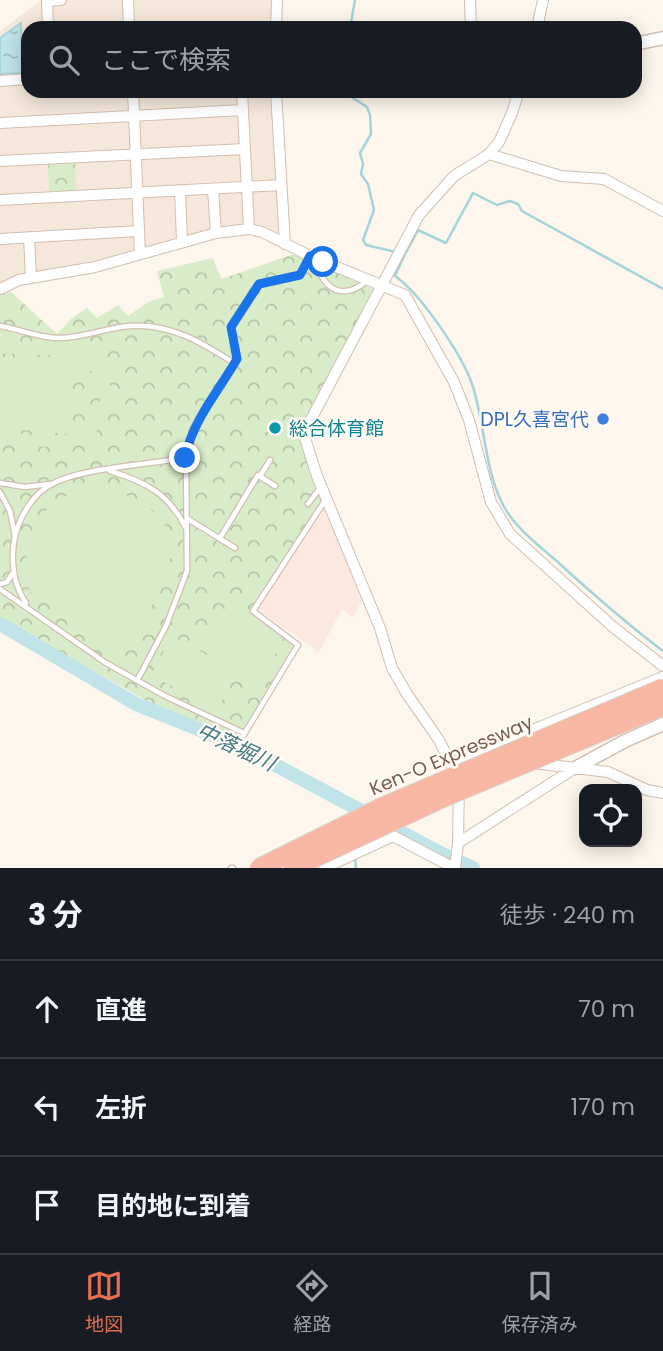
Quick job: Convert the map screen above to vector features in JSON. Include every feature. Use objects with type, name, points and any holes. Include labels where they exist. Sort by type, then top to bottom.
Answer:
[{"type":"highway","name":"Ken-O Expressway","points":[[259,868],[384,806],[663,688]]},
{"type":"highway","name":"Ken-O Expressway","points":[[293,868],[445,797],[663,706]]},
{"type":"street","points":[[48,21],[47,0],[61,0]]},
{"type":"street","points":[[128,0],[129,21]]},
{"type":"street","points":[[276,21],[277,0]]},
{"type":"street","points":[[470,0],[471,21]]},
{"type":"street","points":[[538,21],[543,0]]},
{"type":"street","points":[[642,42],[663,38]]},
{"type":"street","points":[[0,81],[21,80]]},
{"type":"street","points":[[133,98],[139,254]]},
{"type":"street","points":[[242,98],[249,229]]},
{"type":"street","points":[[276,98],[285,244]]},
{"type":"street","points":[[324,868],[393,836],[455,868],[459,781],[439,740],[392,668],[380,628],[321,486],[305,438],[307,427],[428,203],[454,176],[489,154],[499,142],[516,98]]},
{"type":"street","points":[[0,123],[243,110]]},
{"type":"street","points":[[0,160],[245,149]]},
{"type":"street","points":[[489,154],[561,176],[604,179],[663,211]]},
{"type":"street","points":[[0,200],[282,185]]},
{"type":"street","points":[[213,189],[216,233]]},
{"type":"street","points":[[180,190],[182,242]]},
{"type":"street","points":[[0,289],[19,279],[95,267],[216,233],[249,229],[262,232],[323,262],[405,295],[454,382],[469,420],[491,502],[510,534],[612,626],[663,666]]},
{"type":"street","points":[[0,239],[138,231]]},
{"type":"street","points":[[29,237],[31,277]]},
{"type":"street","points":[[451,763],[663,677]]},
{"type":"street","points":[[577,713],[594,757]]},
{"type":"street","points":[[458,848],[575,768],[663,724]]},
{"type":"street","points":[[459,781],[520,764],[537,763],[608,772],[647,790],[663,793]]},
{"type":"lane","points":[[138,679],[166,626],[187,571],[185,458],[191,444],[192,430],[237,359],[231,327],[259,284],[300,275],[310,256]]},
{"type":"lane","points":[[323,262],[321,275],[328,286],[335,290],[349,292],[368,280]]},
{"type":"lane","points":[[0,326],[56,338],[128,326],[157,327],[179,331],[234,363]]},
{"type":"lane","points":[[0,483],[25,487],[51,484],[75,475],[185,458]]},
{"type":"lane","points":[[220,538],[270,460]]},
{"type":"lane","points":[[108,470],[141,481],[159,493],[180,517],[188,532]]},
{"type":"lane","points":[[260,476],[275,486]]},
{"type":"lane","points":[[15,537],[26,510],[51,484]]},
{"type":"lane","points":[[308,504],[321,486]]},
{"type":"lane","points":[[0,492],[10,511],[15,537],[12,577],[0,587],[106,663],[244,735],[298,645],[253,611],[327,498]]},
{"type":"lane","points":[[187,518],[235,548]]},
{"type":"lane","points":[[13,570],[17,589],[32,610]]},
{"type":"shaded area","points":[[42,0],[280,0],[280,21],[21,21],[21,98],[281,98],[290,249],[251,232],[232,233],[27,280],[0,293],[0,31]]},
{"type":"shaded area","points":[[326,507],[362,600],[353,618],[342,609],[318,654],[258,610]]},
{"type":"green space","points":[[75,159],[76,192],[49,193],[48,160]]},
{"type":"green space","points":[[293,254],[374,289],[375,293],[305,419],[304,450],[323,498],[249,611],[294,646],[238,738],[154,705],[0,618],[0,293],[11,292],[57,334],[72,318],[87,308],[97,318],[118,305],[128,316],[148,302],[164,297],[157,271],[212,258],[222,279]]},
{"type":"green space","points":[[0,343],[67,347],[86,352],[98,360],[110,385],[110,399],[101,425],[92,436],[72,446],[62,447],[0,442],[0,431],[52,436],[77,432],[87,426],[94,417],[100,395],[93,374],[80,362],[52,356],[0,353]]},
{"type":"green space","points":[[0,357],[73,363],[67,434],[0,428]]},
{"type":"green space","points":[[93,489],[121,493],[144,504],[163,522],[175,547],[137,643],[117,650],[30,592],[27,573],[30,538],[45,511],[74,493]]},
{"type":"green space","points":[[220,607],[283,641],[260,682],[198,648]]},
{"type":"green space","points":[[172,636],[238,672],[217,710],[151,675]]},
{"type":"water","points":[[21,23],[21,73],[0,74],[0,38]]},
{"type":"waterway","points":[[351,21],[355,0]]},
{"type":"waterway","points":[[353,98],[367,107],[370,115],[371,134],[360,153],[363,164],[361,174],[368,184],[374,210],[363,240],[366,245],[396,252]]},
{"type":"waterway","points":[[404,256],[418,230],[446,243],[473,193],[497,205],[510,201],[518,204],[522,211],[663,289]]},
{"type":"waterway","points":[[402,255],[404,256],[395,276],[417,296],[440,326],[472,384],[492,475],[507,512],[537,544],[663,651]]},
{"type":"waterway","name":"中落堀川","points":[[0,624],[136,704],[238,745],[473,868]]},
{"type":"waterway","points":[[355,857],[356,868]]},
{"type":"place","name":"DPL久喜宮代","points":[[603,419]]},
{"type":"place","name":"総合体育館","points":[[275,428]]},
{"type":"route","points":[[185,458],[191,444],[192,430],[237,359],[231,327],[259,284],[300,275],[310,256],[323,262]]}]
